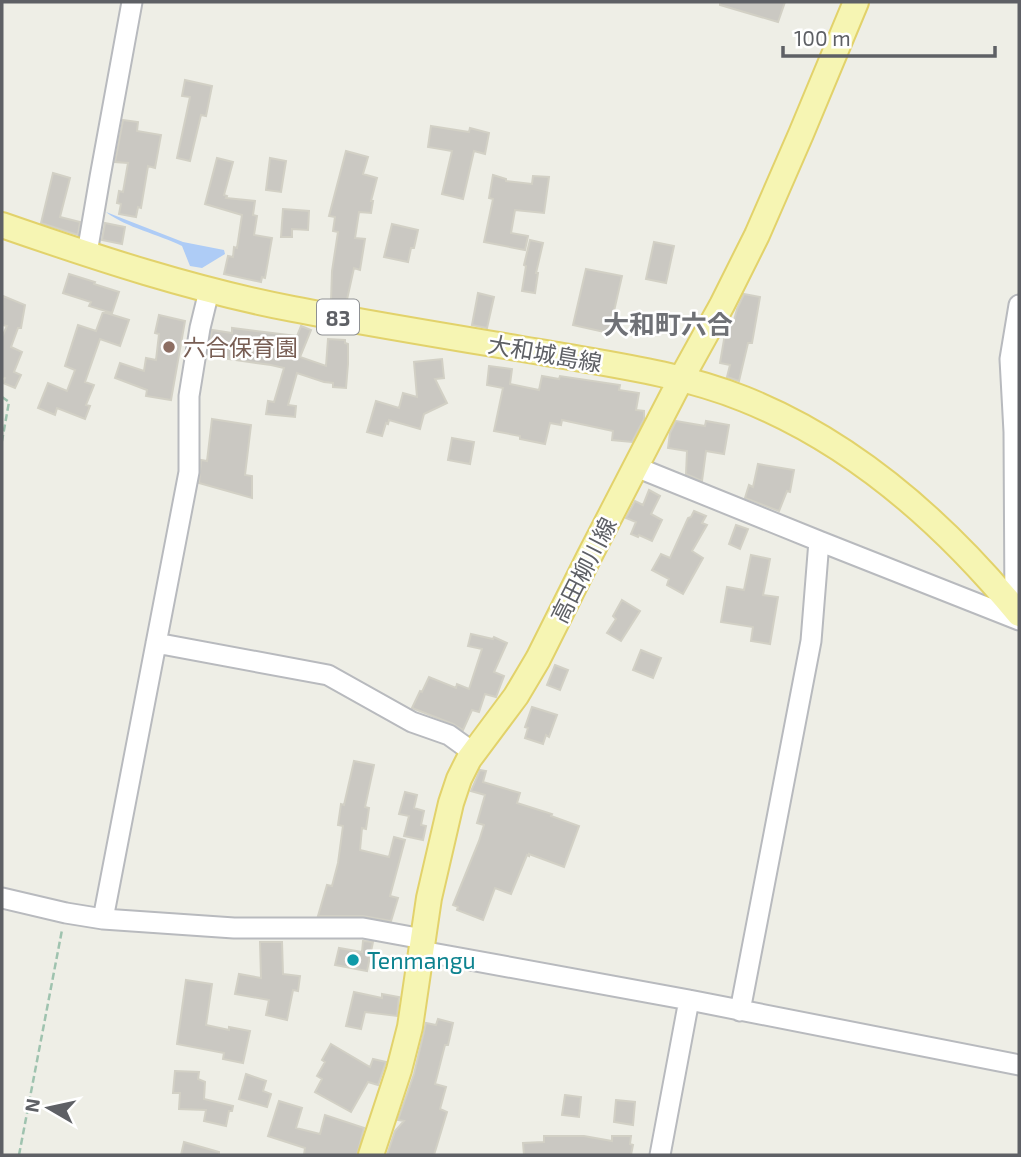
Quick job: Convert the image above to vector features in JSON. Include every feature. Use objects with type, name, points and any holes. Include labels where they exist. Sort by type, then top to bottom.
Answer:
[{"type":"main road","name":"高田柳川線","points":[[371,1155],[410,1027],[429,898],[459,779],[469,759],[516,696],[538,659],[681,379],[722,305],[757,235],[856,2]]},
{"type":"main road","name":"大和城島線","points":[[2,225],[209,290],[293,309],[639,369],[743,398],[829,442],[879,476],[912,502],[952,540],[1018,614]]},
{"type":"street","points":[[88,253],[132,2]]},
{"type":"street","points":[[103,919],[189,472],[189,396],[209,290]]},
{"type":"street","points":[[636,467],[819,541],[1018,614],[1010,359],[1019,305]]},
{"type":"street","points":[[740,1011],[811,641],[819,541]]},
{"type":"street","points":[[156,643],[328,675],[412,722],[449,735],[474,753]]},
{"type":"street","points":[[2,898],[103,919],[234,928],[363,928],[422,945],[1019,1065]]},
{"type":"street","points":[[660,1155],[689,1000]]},
{"type":"path","points":[[2,397],[9,402],[2,441]]},
{"type":"path","points":[[19,1155],[66,913]]},
{"type":"water","points":[[106,212],[183,242],[224,250],[225,254],[202,268],[190,266],[182,246],[123,222]]},
{"type":"building","points":[[720,2],[785,2],[778,22],[720,5]]},
{"type":"building","points":[[185,80],[212,86],[206,116],[201,115],[190,161],[177,158],[190,97],[182,96]]},
{"type":"building","points":[[123,120],[138,122],[137,131],[161,135],[155,168],[148,166],[141,208],[138,207],[136,217],[119,214],[121,204],[117,203],[119,191],[123,192],[128,163],[115,162]]},
{"type":"building","points":[[431,126],[469,132],[470,128],[489,133],[485,154],[474,151],[463,199],[442,194],[452,151],[428,147]]},
{"type":"building","points":[[346,151],[368,157],[363,174],[377,178],[371,213],[359,212],[355,238],[365,239],[360,270],[354,268],[346,304],[331,301],[338,232],[333,231],[335,217],[329,216]]},
{"type":"building","points":[[217,158],[233,162],[224,195],[226,198],[255,201],[253,215],[257,216],[254,235],[272,238],[265,278],[262,277],[261,282],[224,274],[228,256],[233,257],[234,247],[237,248],[242,215],[205,204]]},
{"type":"building","points":[[270,158],[286,161],[281,192],[266,190]]},
{"type":"building","points":[[53,173],[70,178],[60,217],[80,222],[78,235],[41,223]]},
{"type":"building","points":[[493,175],[506,181],[532,184],[533,176],[549,177],[544,213],[515,210],[511,233],[528,236],[525,250],[484,242],[493,199],[489,198]]},
{"type":"building","points":[[283,209],[309,211],[308,230],[292,229],[292,237],[281,237]]},
{"type":"building","points":[[105,223],[125,227],[122,244],[102,240]]},
{"type":"building","points":[[392,224],[418,230],[408,262],[384,257]]},
{"type":"building","points":[[530,240],[543,243],[536,273],[535,293],[522,291]]},
{"type":"building","points":[[654,242],[674,246],[666,283],[646,279]]},
{"type":"building","points":[[586,269],[622,276],[609,333],[573,325]]},
{"type":"building","points":[[69,274],[119,292],[112,313],[89,306],[91,302],[63,293]]},
{"type":"building","points":[[478,293],[494,297],[487,328],[472,325]]},
{"type":"building","points":[[744,294],[760,297],[752,343],[748,343],[739,381],[727,377],[730,365],[720,363],[726,328],[729,323],[733,324]]},
{"type":"building","points":[[3,296],[25,305],[21,328],[18,328],[11,347],[22,352],[14,372],[21,375],[15,388],[3,383],[5,378],[2,377],[2,337],[7,326],[2,325]]},
{"type":"building","points":[[103,312],[129,320],[120,346],[100,339],[85,382],[94,385],[86,405],[90,406],[85,419],[57,408],[55,415],[38,408],[48,383],[67,391],[75,370],[65,366],[78,325],[96,331]]},
{"type":"building","points":[[159,315],[185,321],[171,400],[146,396],[147,390],[115,378],[120,363],[144,371],[146,358],[156,360],[159,334],[155,333]]},
{"type":"building","points":[[301,326],[311,330],[300,357],[326,366],[328,339],[345,340],[348,344],[348,364],[346,388],[333,387],[333,383],[297,373],[288,405],[296,406],[295,417],[266,414],[268,401],[274,402],[284,368],[208,354],[212,330],[232,333],[232,328],[297,336]]},
{"type":"building","points":[[442,359],[444,378],[435,379],[447,403],[424,414],[420,429],[389,420],[382,436],[367,432],[376,401],[399,408],[403,393],[417,397],[414,362]]},
{"type":"building","points":[[489,366],[512,369],[510,384],[539,390],[542,376],[620,385],[619,390],[639,393],[636,410],[644,411],[644,419],[632,442],[612,440],[613,431],[562,420],[561,425],[550,423],[545,444],[494,431],[503,388],[487,385]]},
{"type":"building","points":[[212,419],[251,425],[245,475],[252,476],[252,498],[199,483],[201,460],[207,461]]},
{"type":"building","points":[[676,421],[705,426],[706,421],[729,425],[724,454],[706,451],[702,481],[686,474],[687,451],[668,448],[670,433]]},
{"type":"building","points":[[452,438],[474,442],[470,464],[448,460]]},
{"type":"building","points":[[758,464],[794,470],[790,492],[787,491],[779,511],[745,498],[749,485],[753,487]]},
{"type":"building","points":[[649,490],[660,496],[651,514],[662,520],[652,541],[631,534],[636,522],[626,518],[635,501],[643,505]]},
{"type":"building","points":[[694,511],[706,516],[702,523],[707,525],[692,551],[703,558],[683,594],[667,585],[669,579],[652,570],[661,554],[670,558],[688,518]]},
{"type":"building","points":[[736,525],[748,529],[740,549],[729,544]]},
{"type":"building","points":[[751,555],[770,559],[763,595],[778,597],[770,644],[751,641],[753,627],[721,622],[727,587],[744,590]]},
{"type":"building","points":[[622,600],[640,611],[621,641],[607,633],[616,619],[613,616]]},
{"type":"building","points":[[471,634],[493,639],[494,637],[507,643],[494,672],[504,676],[496,697],[485,694],[479,712],[472,710],[463,730],[412,708],[429,677],[456,688],[457,684],[469,689],[482,649],[468,646]]},
{"type":"building","points":[[641,650],[661,658],[653,678],[633,670]]},
{"type":"building","points":[[555,665],[568,670],[560,690],[547,685]]},
{"type":"building","points":[[532,707],[557,715],[549,737],[546,735],[543,744],[525,738],[528,728],[525,727]]},
{"type":"building","points":[[354,761],[374,765],[365,807],[369,808],[366,829],[362,828],[360,850],[389,857],[394,837],[405,840],[390,896],[398,898],[391,921],[363,916],[318,916],[327,885],[332,886],[338,863],[343,826],[338,825],[341,804],[344,805]]},
{"type":"building","points":[[480,770],[486,771],[483,782],[520,793],[517,803],[579,826],[564,867],[527,855],[511,894],[495,888],[483,920],[457,910],[458,907],[453,905],[484,825],[477,823],[485,795],[471,791]]},
{"type":"building","points":[[405,792],[417,795],[414,808],[424,811],[421,825],[426,826],[423,840],[404,836],[409,816],[399,814]]},
{"type":"building","name":"Tenmangu","points":[[363,941],[373,942],[367,971],[335,965],[339,948],[362,952]]},
{"type":"building","points":[[260,942],[282,942],[283,974],[300,976],[298,991],[293,990],[287,1020],[266,1015],[269,1000],[235,994],[239,974],[261,978]]},
{"type":"building","points":[[186,980],[212,984],[206,1025],[250,1031],[243,1063],[223,1059],[224,1053],[177,1044]]},
{"type":"building","points":[[354,992],[382,998],[382,994],[399,997],[397,1016],[365,1012],[361,1029],[346,1026]]},
{"type":"building","points":[[438,1019],[453,1023],[435,1084],[446,1087],[440,1109],[447,1112],[434,1155],[387,1155],[395,1131],[404,1121],[398,1120],[414,1074],[426,1023],[436,1025]]},
{"type":"building","points":[[331,1044],[370,1067],[373,1059],[386,1062],[378,1085],[368,1082],[351,1112],[315,1092],[322,1079],[317,1076],[325,1062],[322,1060]]},
{"type":"building","points":[[175,1071],[199,1072],[198,1079],[205,1082],[204,1099],[233,1106],[232,1111],[229,1111],[226,1126],[204,1121],[206,1110],[179,1109],[180,1093],[173,1093]]},
{"type":"building","points":[[246,1074],[266,1081],[263,1091],[271,1094],[267,1107],[239,1099]]},
{"type":"building","points":[[565,1095],[581,1097],[579,1117],[562,1115]]},
{"type":"building","points":[[616,1100],[635,1102],[633,1125],[614,1122]]},
{"type":"building","points":[[279,1101],[302,1108],[296,1128],[320,1134],[325,1115],[364,1128],[357,1155],[304,1155],[305,1148],[268,1136]]},
{"type":"building","points":[[544,1136],[584,1136],[612,1141],[612,1136],[631,1136],[630,1144],[633,1145],[631,1155],[524,1155],[523,1143],[544,1142]]},
{"type":"building","points":[[184,1142],[219,1152],[219,1155],[181,1155]]},
{"type":"place","name":"六合保育園","points":[[169,347]]},
{"type":"place","name":"Tenmangu","points":[[353,960]]},
{"type":"district","name":"大和町六合","points":[[668,323]]}]
